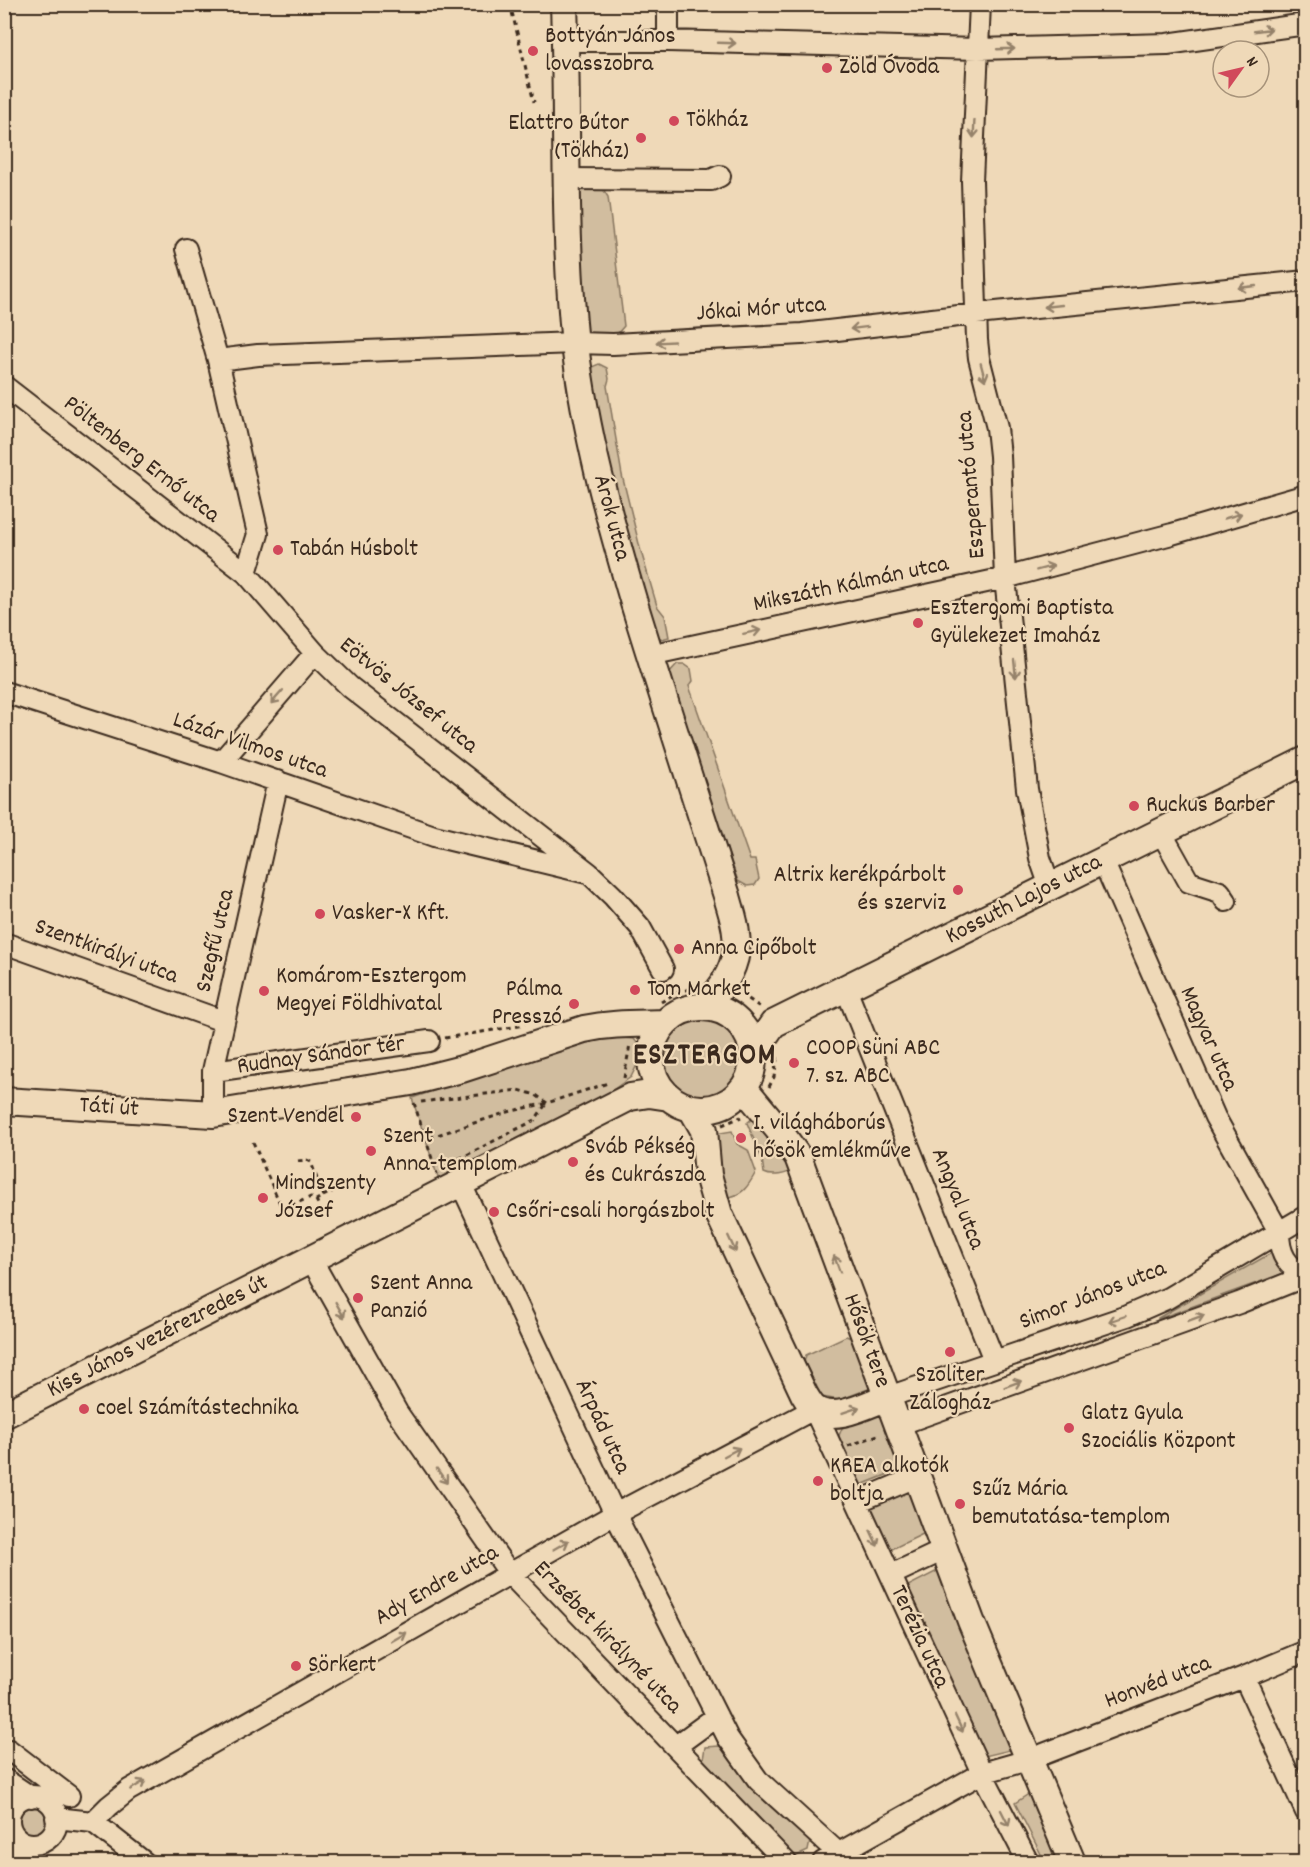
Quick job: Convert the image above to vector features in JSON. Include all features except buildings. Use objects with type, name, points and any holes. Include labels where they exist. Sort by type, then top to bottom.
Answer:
[{"type":"main road","name":"Árok utca","points":[[564,4],[566,179],[575,344],[588,427],[615,537],[727,896],[737,935],[733,965],[724,984],[704,1006]]},
{"type":"main road","name":"Kossuth Lajos utca","points":[[753,1053],[773,1024],[1305,760]]},
{"type":"main road","points":[[698,1119],[707,1110],[734,1099],[752,1097],[753,1053],[750,1039],[727,1002],[724,984]]},
{"type":"main road","points":[[704,1006],[722,1011],[738,1022],[773,1024]]},
{"type":"main road","name":"Rudnay Sándor tér","points":[[213,1114],[409,1097],[462,1068],[584,1029],[621,1023],[665,1023],[685,1010],[704,1006]]},
{"type":"main road","points":[[311,1259],[452,1188],[627,1087],[652,1054],[657,1034],[665,1023]]},
{"type":"main road","points":[[635,1024],[647,1034],[654,1074],[660,1086],[669,1097],[698,1119],[718,1214],[804,1394],[814,1408]]},
{"type":"main road","points":[[627,1087],[669,1097]]},
{"type":"main road","name":"Hősök tere","points":[[752,1097],[798,1157],[888,1397],[841,1413],[828,1415],[814,1408]]},
{"type":"main road","name":"Táti út","points":[[4,1101],[213,1114]]},
{"type":"main road","name":"Kiss János vezérezredes út","points":[[4,1415],[311,1259]]},
{"type":"main road","points":[[888,1397],[944,1550],[1072,1863]]},
{"type":"street","points":[[668,4],[668,41]]},
{"type":"street","name":"Eszperantó utca","points":[[980,4],[972,181],[979,358],[993,412],[1000,456],[1005,578],[1027,789],[1040,858],[1050,887]]},
{"type":"street","points":[[565,41],[668,41],[978,49],[1167,44],[1305,24]]},
{"type":"street","points":[[566,179],[711,180],[720,176]]},
{"type":"street","points":[[186,249],[218,360],[258,534],[246,573]]},
{"type":"street","name":"Jókai Mór utca","points":[[218,360],[258,356],[613,344],[802,334],[1305,281]]},
{"type":"street","name":"Pöltenberg Ernő utca","points":[[4,386],[246,573]]},
{"type":"street","name":"Mikszáth Kálmán utca","points":[[650,655],[1005,578],[1172,534],[1305,495]]},
{"type":"street","name":"Eötvös József utca","points":[[246,573],[315,653],[350,687],[589,873],[640,927],[663,969]]},
{"type":"street","points":[[221,762],[315,653]]},
{"type":"street","name":"Lázár Vilmos utca","points":[[4,692],[278,781],[434,836],[589,873]]},
{"type":"street","name":"Szegfű utca","points":[[213,1114],[213,1071],[278,781]]},
{"type":"street","points":[[1161,832],[1189,882],[1220,892],[1226,901]]},
{"type":"street","name":"Magyar utca","points":[[1102,861],[1215,1117],[1279,1232],[1279,1244],[1286,1261],[1291,1268],[1305,1276]]},
{"type":"street","name":"Szentkirályi utca","points":[[4,943],[223,1021]]},
{"type":"street","name":"Angyal utca","points":[[846,989],[994,1360]]},
{"type":"street","name":"Rudnay Sándor tér","points":[[213,1071],[429,1041]]},
{"type":"street","name":"Árpád utca","points":[[452,1188],[703,1689]]},
{"type":"street","name":"Simor János utca","points":[[888,1397],[1126,1316],[1168,1298],[1305,1216]]},
{"type":"street","name":"Erzsébet királyné utca","points":[[311,1259],[397,1412],[510,1574],[786,1863]]},
{"type":"street","points":[[898,1425],[1239,1303],[1305,1276]]},
{"type":"street","name":"Terézia utca","points":[[814,1408],[982,1773],[1028,1863]]},
{"type":"street","name":"Ady Endre utca","points":[[93,1822],[129,1790],[615,1514],[814,1408]]},
{"type":"street","points":[[857,1502],[916,1478]]},
{"type":"street","points":[[891,1575],[944,1550]]},
{"type":"street","name":"Honvéd utca","points":[[836,1859],[982,1773],[1028,1760],[1244,1677],[1305,1651]]},
{"type":"street","points":[[1244,1677],[1305,1812]]},
{"type":"street","name":"Erzsébet királyné utca","points":[[703,1689],[728,1738],[758,1780],[836,1859]]},
{"type":"street","name":"Erzsébet királyné utca","points":[[675,1746],[717,1716]]},
{"type":"street","points":[[4,1750],[9,1750],[69,1796]]},
{"type":"street","points":[[4,1779],[31,1797]]},
{"type":"street","points":[[32,1863],[51,1831],[51,1805],[39,1797],[31,1797],[24,1798],[12,1808],[7,1818],[15,1837],[21,1841],[28,1844],[51,1831],[93,1822],[144,1863]]},
{"type":"street","points":[[19,1863],[21,1841]]},
{"type":"path","points":[[510,4],[534,102]]},
{"type":"path","points":[[698,1119],[718,1127],[750,1112],[752,1097],[774,1077],[780,1046],[773,1024],[765,1011],[749,998],[724,984]]},
{"type":"path","points":[[412,1138],[425,1139],[508,1112],[627,1087],[635,1024]]},
{"type":"path","points":[[452,1188],[425,1139],[409,1097],[519,1090],[536,1095],[547,1102]]},
{"type":"path","points":[[253,1142],[281,1206],[285,1208],[311,1197],[319,1206]]},
{"type":"path","points":[[298,1161],[311,1162],[323,1196]]},
{"type":"path","points":[[316,1200],[332,1192]]},
{"type":"path","points":[[297,1196],[300,1202]]},
{"type":"path","points":[[834,1451],[891,1431],[898,1425]]},
{"type":"shaded area","points":[[581,187],[603,189],[608,197],[624,326],[617,334],[597,338],[586,331],[581,324],[577,193]]},
{"type":"shaded area","points":[[599,364],[607,368],[609,379],[607,386],[622,475],[640,548],[657,606],[665,616],[669,637],[662,639],[657,636],[629,551],[589,376],[594,366]]},
{"type":"shaded area","points":[[677,664],[684,664],[691,669],[693,681],[689,686],[750,860],[755,860],[759,879],[755,885],[747,886],[738,881],[706,791],[669,673]]},
{"type":"shaded area","points":[[704,1015],[720,1018],[733,1027],[742,1040],[745,1056],[742,1072],[733,1085],[720,1094],[704,1097],[688,1094],[675,1085],[666,1072],[663,1056],[666,1040],[675,1027],[688,1018]]},
{"type":"shaded area","points":[[611,1037],[634,1039],[639,1045],[642,1055],[631,1077],[597,1101],[439,1181],[412,1098],[576,1044]]},
{"type":"shaded area","points":[[754,1117],[793,1169],[783,1174],[764,1173],[762,1159],[747,1123]]},
{"type":"shaded area","points":[[732,1131],[737,1144],[748,1150],[756,1172],[741,1193],[726,1197],[722,1191],[714,1134]]},
{"type":"shaded area","points":[[1273,1252],[1287,1272],[1158,1319],[1158,1318]]},
{"type":"shaded area","points":[[846,1336],[854,1339],[871,1388],[839,1400],[822,1397],[804,1362],[806,1355]]},
{"type":"shaded area","points":[[882,1414],[906,1467],[861,1485],[854,1477],[838,1438],[842,1428]]},
{"type":"shaded area","points":[[911,1489],[927,1532],[888,1551],[869,1507]]},
{"type":"shaded area","points":[[945,1567],[1014,1749],[985,1756],[908,1586]]},
{"type":"shaded area","points":[[720,1746],[756,1786],[811,1836],[808,1851],[790,1859],[702,1766],[705,1747]]},
{"type":"shaded area","points":[[1033,1791],[1064,1862],[1045,1862],[1015,1803]]},
{"type":"shaded area","points":[[33,1802],[46,1807],[51,1820],[46,1833],[33,1838],[20,1833],[15,1820],[20,1807]]},
{"type":"place","name":"Bottyán János lovasszobra","points":[[533,51]]},
{"type":"place","name":"Zöld Óvoda","points":[[827,68]]},
{"type":"place","name":"Tökház","points":[[674,121]]},
{"type":"place","name":"Elattro Bútor (Tökház)","points":[[641,138]]},
{"type":"place","name":"Tabán Húsbolt","points":[[278,550]]},
{"type":"place","name":"Esztergomi Baptista Gyülekezet Imaház","points":[[918,623]]},
{"type":"place","name":"Ruckus Barber","points":[[1134,806]]},
{"type":"place","name":"Altrix kerékpárbolt és szerviz","points":[[958,890]]},
{"type":"place","name":"Vasker-X Kft.","points":[[320,914]]},
{"type":"place","name":"Anna Cipőbolt","points":[[679,949]]},
{"type":"place","name":"Tom Market","points":[[635,990]]},
{"type":"place","name":"Komárom-Esztergom Megyei Földhivatal","points":[[264,991]]},
{"type":"place","name":"Pálma Presszó","points":[[574,1004]]},
{"type":"place","name":"COOP Süni ABC 7. sz. ABC","points":[[794,1063]]},
{"type":"place","name":"Szent Vendel","points":[[356,1117]]},
{"type":"place","name":"I. világháborús hősök emlékműve","points":[[741,1138]]},
{"type":"place","name":"Szent Anna-templom","points":[[371,1151]]},
{"type":"place","name":"Sváb Pékség és Cukrászda","points":[[573,1162]]},
{"type":"place","name":"Mindszenty József","points":[[263,1198]]},
{"type":"place","name":"Csőri-csali horgászbolt","points":[[494,1212]]},
{"type":"place","name":"Szent Anna Panzió","points":[[358,1298]]},
{"type":"place","name":"Szoliter Zálogház","points":[[950,1352]]},
{"type":"place","name":"coel Számítástechnika","points":[[84,1409]]},
{"type":"place","name":"Glatz Gyula Szociális Központ","points":[[1069,1428]]},
{"type":"place","name":"KREA alkotók boltja","points":[[818,1481]]},
{"type":"place","name":"Szűz Mária bemutatása-templom","points":[[960,1504]]},
{"type":"place","name":"Sörkert","points":[[296,1666]]},
{"type":"district","name":"ESZTERGOM","points":[[705,1057]]}]
